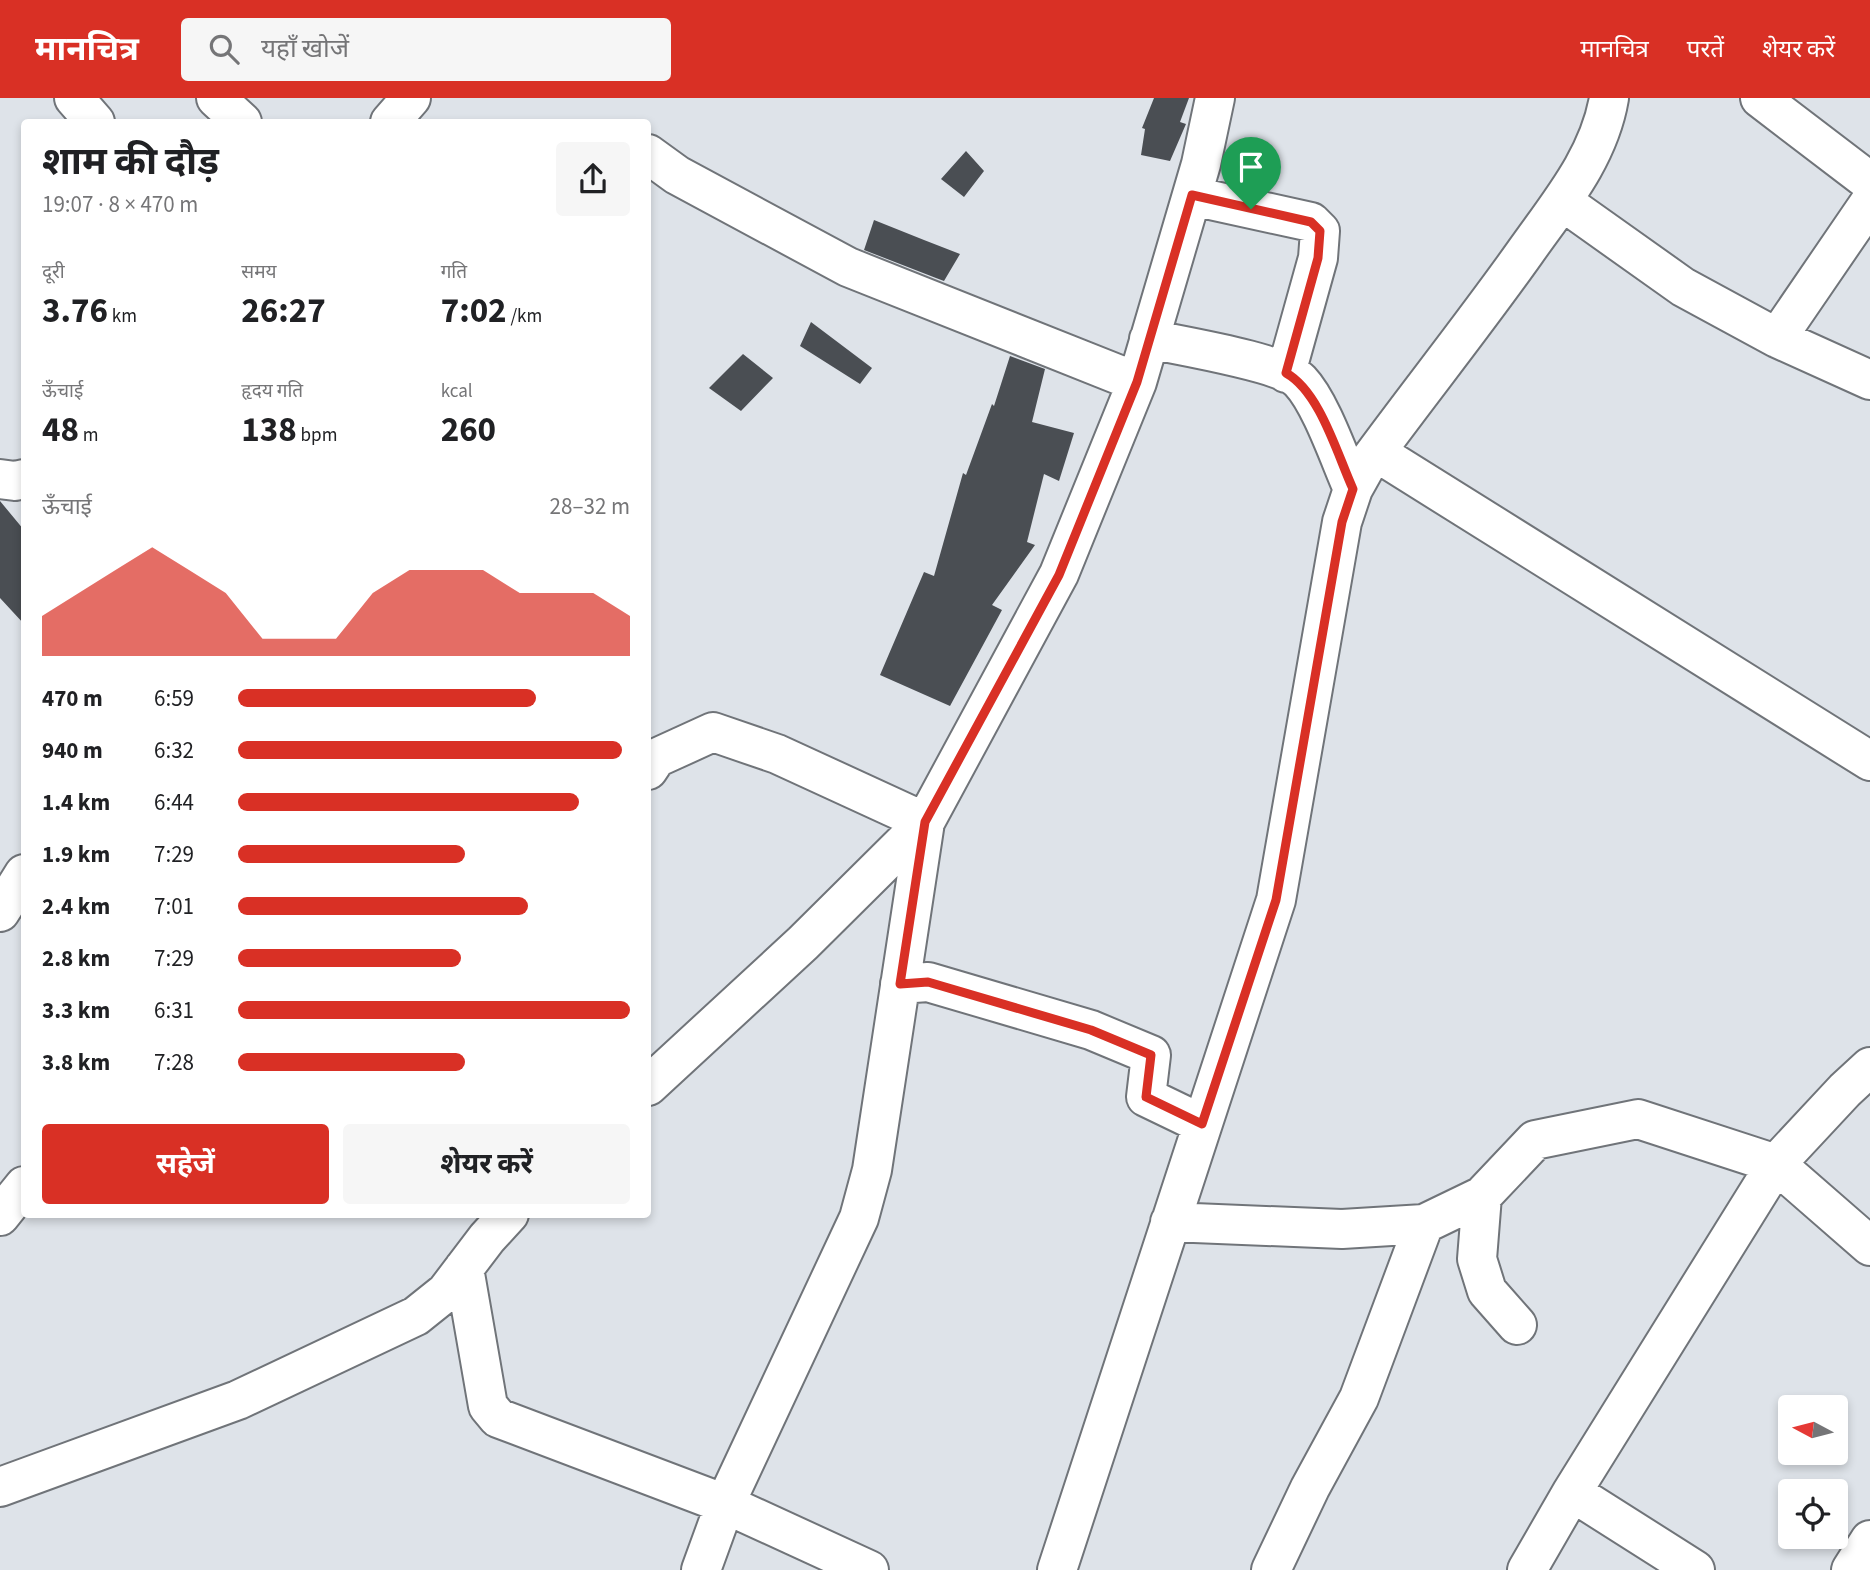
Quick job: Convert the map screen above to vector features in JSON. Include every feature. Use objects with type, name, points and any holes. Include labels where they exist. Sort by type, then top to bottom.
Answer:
[{"type":"street","points":[[74,98],[93,119]]},
{"type":"street","points":[[216,98],[239,119]]},
{"type":"street","points":[[245,119],[264,98]]},
{"type":"street","points":[[393,119],[411,98]]},
{"type":"street","points":[[651,1083],[803,943],[925,822],[1059,575],[1137,382],[1192,195],[1215,98]]},
{"type":"street","points":[[1057,1570],[1276,900],[1342,522],[1353,489],[1376,452],[1490,302],[1586,166],[1605,118],[1609,98]]},
{"type":"street","points":[[1760,98],[1870,182]]},
{"type":"street","points":[[651,156],[677,175],[848,267],[1137,382]]},
{"type":"street","points":[[1192,195],[1311,222],[1320,231],[1318,258],[1286,373]]},
{"type":"street","points":[[1562,201],[1684,287],[1777,338],[1870,380]]},
{"type":"street","points":[[1777,338],[1870,202]]},
{"type":"street","points":[[1149,339],[1286,373],[1300,380],[1312,398],[1353,489]]},
{"type":"street","points":[[1376,452],[1870,761]]},
{"type":"street","points":[[0,478],[21,480]]},
{"type":"street","points":[[651,766],[656,758],[713,732],[777,754],[925,822]]},
{"type":"street","points":[[701,1570],[724,1504],[859,1218],[872,1170],[925,822]]},
{"type":"street","points":[[0,912],[21,879]]},
{"type":"street","points":[[900,984],[928,982],[1091,1030],[1151,1055],[1146,1097],[1202,1124]]},
{"type":"street","points":[[1527,1570],[1572,1492],[1776,1164],[1844,1090],[1870,1067]]},
{"type":"street","points":[[1170,1222],[1342,1229],[1424,1224],[1482,1196],[1535,1140],[1638,1119],[1776,1164],[1870,1246]]},
{"type":"street","points":[[0,1216],[21,1190]]},
{"type":"street","points":[[1482,1196],[1477,1259],[1487,1291],[1517,1325]]},
{"type":"street","points":[[0,1487],[238,1400],[416,1316],[446,1292],[497,1222]]},
{"type":"street","points":[[1271,1570],[1310,1488],[1359,1398],[1424,1224]]},
{"type":"street","points":[[464,1268],[488,1406],[498,1418],[724,1504],[869,1570]]},
{"type":"street","points":[[1572,1492],[1695,1570]]},
{"type":"street","points":[[1852,1570],[1870,1540]]},
{"type":"building","points":[[1154,98],[1189,98],[1180,122],[1186,124],[1170,161],[1141,155],[1145,129],[1142,128]]},
{"type":"building","points":[[966,151],[984,171],[964,197],[941,179]]},
{"type":"building","points":[[874,220],[960,254],[944,281],[864,250]]},
{"type":"building","points":[[811,322],[872,368],[860,384],[800,346]]},
{"type":"building","points":[[743,354],[773,378],[741,411],[709,388]]},
{"type":"building","points":[[1010,356],[1045,369],[1032,422],[1074,433],[1059,481],[1044,474],[1027,542],[1035,545],[992,605],[1002,610],[950,706],[880,675],[924,572],[934,576],[963,473],[966,475],[992,404],[994,406]]},
{"type":"building","points":[[0,501],[21,526],[21,621],[0,598]]},
{"type":"route","points":[[1192,195],[1251,209],[1311,222],[1320,231],[1318,258],[1286,373],[1300,380],[1312,398],[1353,489],[1342,522],[1276,900],[1202,1124],[1146,1097],[1151,1055],[1091,1030],[928,982],[900,984],[925,822],[1059,575],[1137,382],[1192,195]]}]
